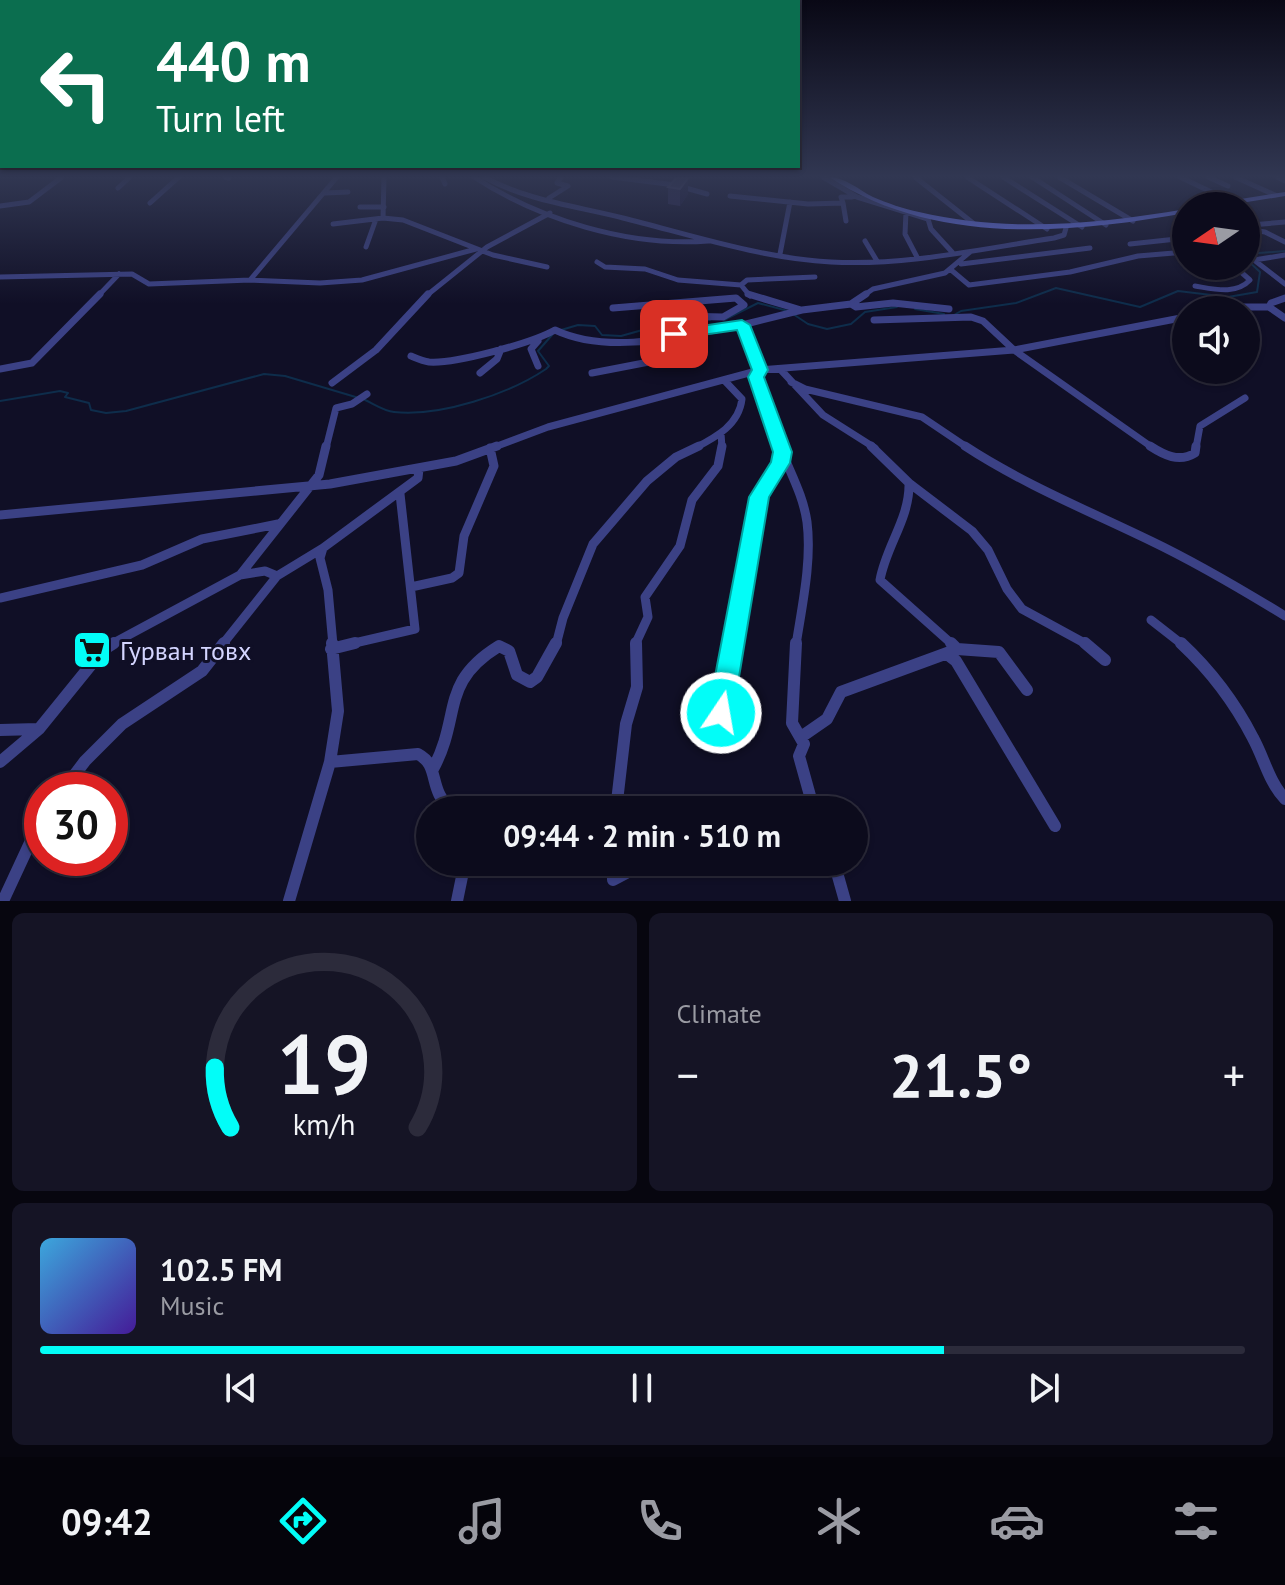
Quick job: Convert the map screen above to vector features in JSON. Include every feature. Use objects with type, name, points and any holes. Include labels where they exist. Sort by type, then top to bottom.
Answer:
[{"type":"street","points":[[250,280],[303,219]]},
{"type":"street","points":[[333,224],[372,219]]},
{"type":"street","points":[[366,247],[379,219]]},
{"type":"street","points":[[392,219],[403,220],[519,263],[547,267]]},
{"type":"street","points":[[332,383],[341,371],[375,351],[402,319],[479,250],[535,219]]},
{"type":"street","points":[[577,219],[689,245],[712,240]]},
{"type":"street","points":[[626,219],[712,240],[831,262],[970,252],[1054,238],[1064,235],[1066,228]]},
{"type":"street","points":[[780,254],[789,219]]},
{"type":"street","points":[[906,219],[905,234],[917,257]]},
{"type":"street","points":[[928,219],[931,229],[952,252]]},
{"type":"street","points":[[948,219],[1047,229],[1143,219]]},
{"type":"street","points":[[968,219],[973,223]]},
{"type":"street","points":[[1032,219],[1047,229]]},
{"type":"street","points":[[1069,219],[1082,227]]},
{"type":"street","points":[[1097,219],[1106,225]]},
{"type":"street","points":[[1260,225],[1285,222]]},
{"type":"street","points":[[1260,231],[1285,242]]},
{"type":"street","points":[[1130,244],[1172,240]]},
{"type":"street","points":[[865,241],[877,261]]},
{"type":"street","points":[[411,356],[429,362],[501,349],[538,340],[557,331],[563,336],[613,342],[742,325],[800,311],[851,304],[873,289],[918,281],[960,264],[995,257],[1047,255],[1090,248]]},
{"type":"street","points":[[0,277],[119,274],[138,276],[143,283],[149,284],[360,280],[479,250]]},
{"type":"street","points":[[960,264],[970,252]]},
{"type":"street","points":[[950,269],[969,285],[1070,272],[1138,256],[1172,253]]},
{"type":"street","points":[[1285,255],[1254,260],[1285,284]]},
{"type":"street","points":[[597,262],[605,267],[645,269],[694,282],[741,285],[747,280],[815,277]]},
{"type":"street","points":[[0,369],[32,363],[119,274]]},
{"type":"street","points":[[1195,286],[1226,291],[1246,285],[1250,280]]},
{"type":"street","points":[[741,285],[751,297],[800,311]]},
{"type":"street","points":[[613,308],[736,298],[742,303],[764,300]]},
{"type":"street","points":[[1269,307],[1271,303],[1285,298]]},
{"type":"street","points":[[679,316],[721,317],[738,312],[744,305],[742,303]]},
{"type":"street","points":[[851,304],[856,307],[893,303],[949,309]]},
{"type":"street","points":[[1260,307],[1269,307],[1285,318]]},
{"type":"street","points":[[874,320],[976,318],[1014,350],[1165,456],[1187,458],[1195,453],[1200,426],[1245,398]]},
{"type":"street","points":[[0,515],[307,488],[456,461],[560,423],[760,370],[1014,350],[1172,320]]},
{"type":"street","points":[[742,325],[760,370]]},
{"type":"street","points":[[592,373],[680,356],[683,353],[674,334]]},
{"type":"street","points":[[538,340],[531,349],[538,366]]},
{"type":"street","points":[[480,373],[497,359],[501,349]]},
{"type":"street","points":[[780,369],[823,415],[875,448],[909,483],[941,506],[988,548],[1014,601],[1025,612],[1080,638],[1105,660]]},
{"type":"street","points":[[760,370],[756,377],[782,452],[796,481],[807,523],[805,588],[793,663],[792,723],[804,744],[799,756],[809,796]]},
{"type":"street","points":[[433,769],[448,742],[452,701],[461,676],[472,664],[499,646],[509,651],[517,675],[530,682],[537,677],[555,649],[563,618],[593,544],[647,481],[676,457],[721,433],[738,416],[742,403],[740,395],[724,380]]},
{"type":"street","points":[[791,382],[805,389],[922,417],[997,467],[1156,543],[1285,616]]},
{"type":"street","points":[[240,575],[319,475],[336,408],[364,396]]},
{"type":"street","points":[[618,796],[626,724],[637,687],[635,646],[648,617],[645,597],[680,546],[692,500],[718,466],[723,441],[721,433]]},
{"type":"street","points":[[411,587],[452,578],[459,573],[464,536],[494,466],[490,448]]},
{"type":"street","points":[[721,713],[759,497],[781,463],[782,452]]},
{"type":"street","points":[[77,772],[122,724],[202,671],[277,576],[400,494],[418,478],[419,469]]},
{"type":"street","points":[[909,483],[908,503],[882,562],[880,580],[939,630],[1055,826]]},
{"type":"street","points":[[331,649],[415,629],[400,494]]},
{"type":"street","points":[[0,598],[142,565],[202,539],[279,524]]},
{"type":"street","points":[[289,901],[330,762],[338,711],[328,590],[320,558],[323,548]]},
{"type":"street","points":[[0,762],[39,729],[103,650],[141,626],[240,575],[265,571],[277,576]]},
{"type":"street","points":[[1151,620],[1201,664],[1227,697],[1263,757],[1268,778],[1285,799]]},
{"type":"street","points":[[801,737],[827,719],[841,692],[952,651],[999,652],[1027,690]]},
{"type":"street","points":[[0,730],[39,729]]},
{"type":"street","points":[[330,762],[418,754],[425,757],[433,769],[438,796]]},
{"type":"street","points":[[3,901],[24,856]]},
{"type":"street","points":[[457,901],[462,876]]},
{"type":"street","points":[[838,876],[845,901]]},
{"type":"waterway","points":[[1260,253],[1285,251]]},
{"type":"waterway","points":[[954,315],[961,311],[1016,303],[1056,288],[1140,307],[1178,291],[1228,297],[1257,292],[1259,280]]},
{"type":"waterway","points":[[724,320],[758,303],[788,311]]},
{"type":"waterway","points":[[793,314],[808,324],[827,329],[851,324],[865,312],[897,307]]},
{"type":"waterway","points":[[915,309],[944,314]]},
{"type":"waterway","points":[[561,330],[578,325],[595,326],[602,335],[621,336],[671,322],[710,320]]},
{"type":"waterway","points":[[365,400],[390,411],[412,413],[453,407],[494,395],[549,366],[538,351],[552,335]]},
{"type":"waterway","points":[[0,401],[60,391],[68,393],[65,397],[89,403],[91,410],[106,413],[126,411],[264,374],[285,376],[359,398]]},
{"type":"place","name":"Гурван товх","points":[[92,650]]},
{"type":"route","points":[[674,334],[742,325],[760,370],[756,377],[782,452],[781,463],[759,497],[721,713]]}]
